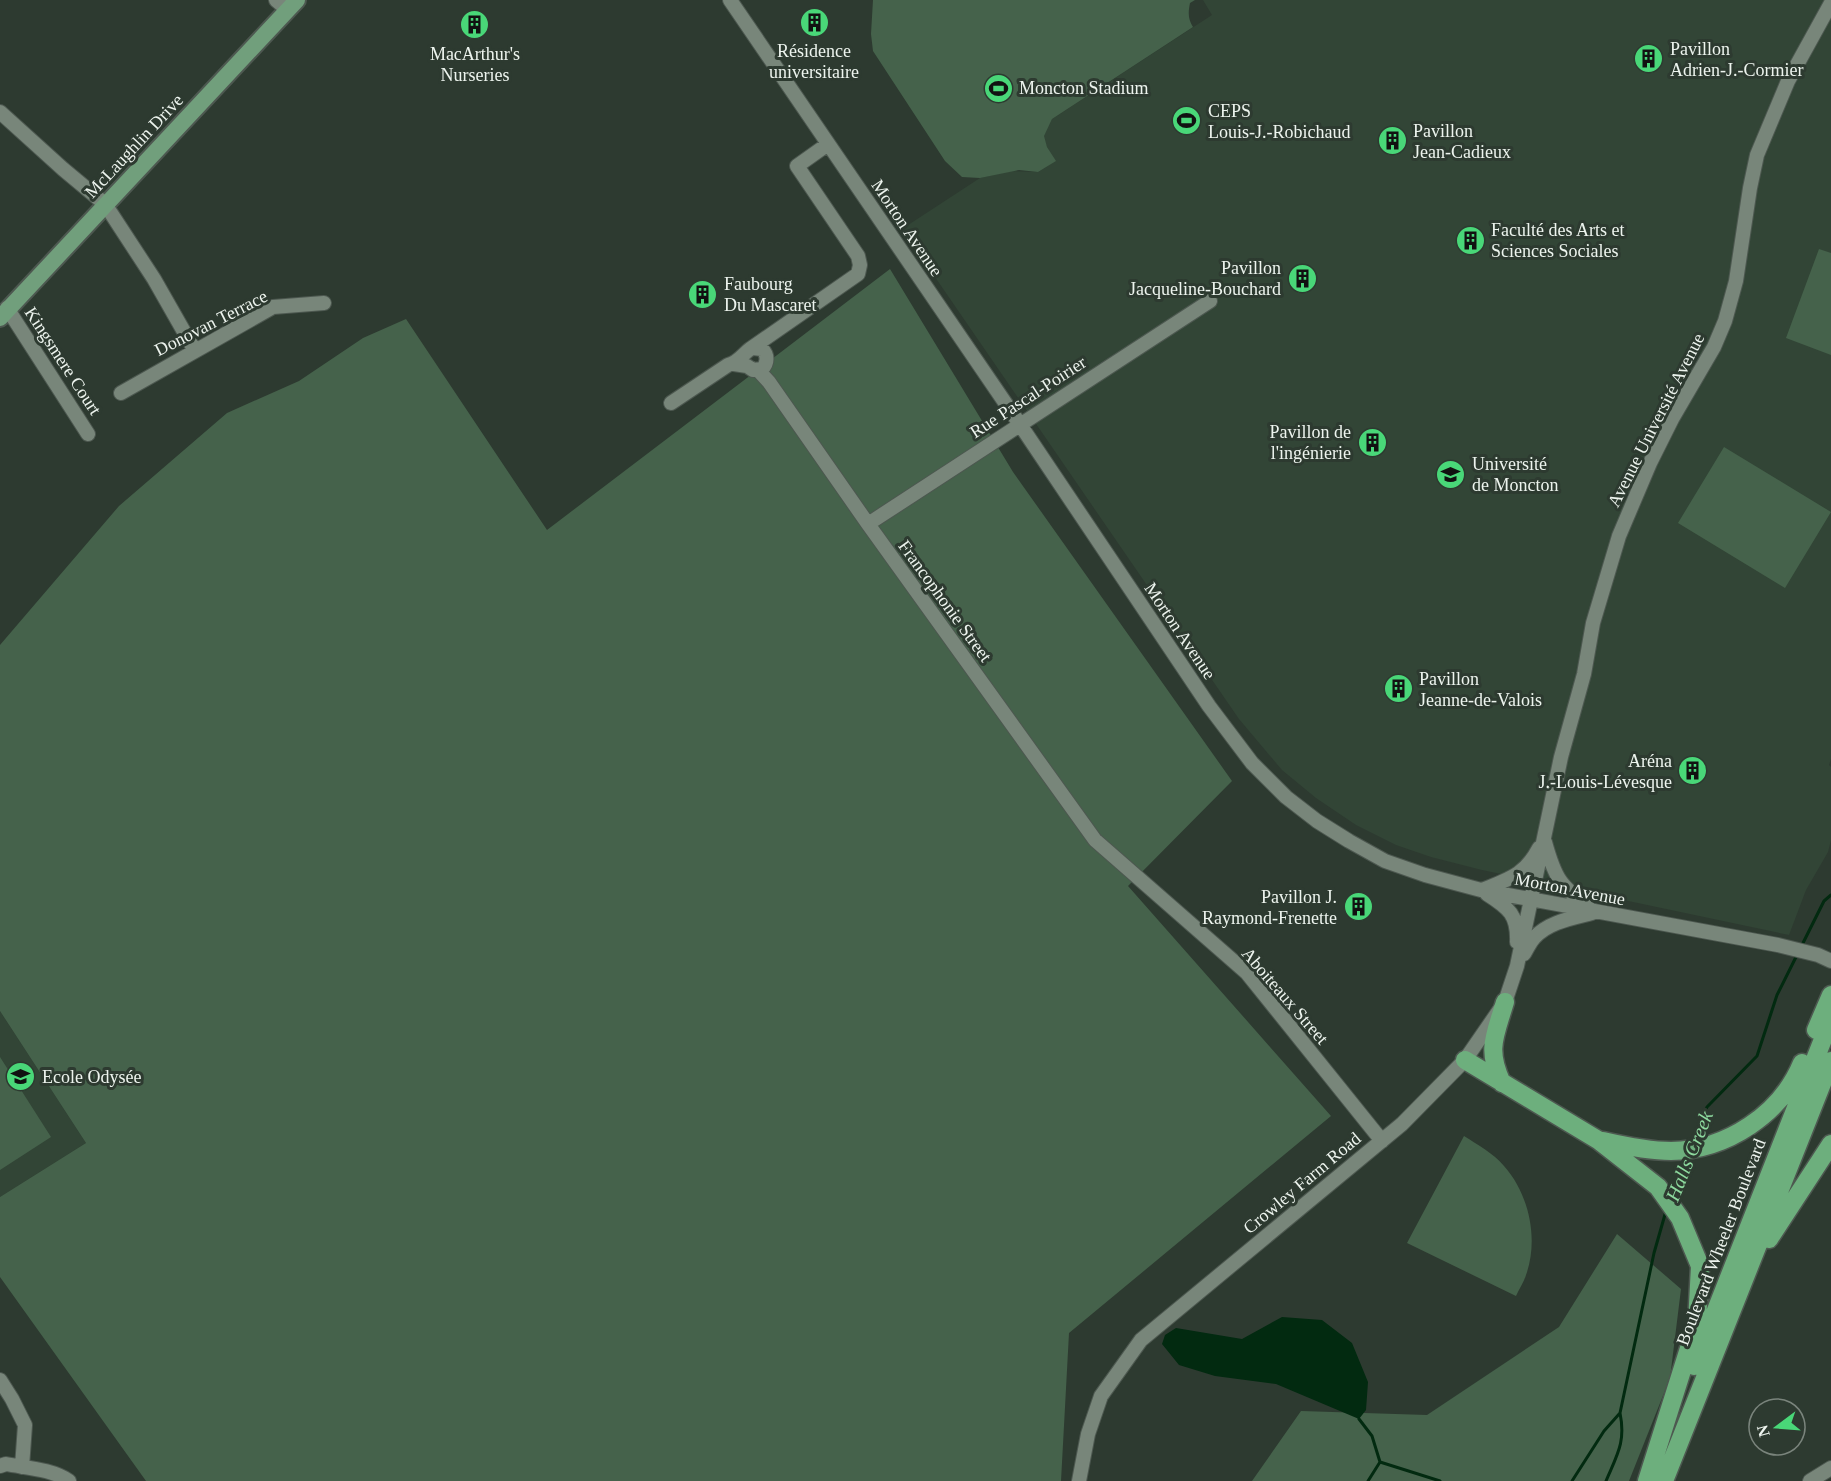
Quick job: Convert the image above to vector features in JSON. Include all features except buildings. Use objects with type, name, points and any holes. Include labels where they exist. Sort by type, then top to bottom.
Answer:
[{"type":"highway","points":[[1598,1140],[1635,1149],[1672,1151],[1709,1146],[1739,1133],[1767,1114],[1795,1082],[1831,995]]},
{"type":"highway","points":[[1503,1083],[1494,1066],[1492,1047],[1505,1002]]},
{"type":"highway","name":"Boulevard Wheeler Boulevard","points":[[1648,1481],[1831,1019]]},
{"type":"highway","points":[[1465,1060],[1598,1140],[1658,1187],[1680,1218],[1700,1266],[1697,1323],[1648,1481]]},
{"type":"highway","name":"Boulevard Wheeler Boulevard","points":[[1665,1481],[1831,1061]]},
{"type":"highway","points":[[1665,1481],[1678,1462],[1766,1243],[1831,1144]]},
{"type":"main road","name":"McLaughlin Drive","points":[[4,313],[287,3]]},
{"type":"street","name":"Morton Avenue","points":[[730,0],[1209,706],[1252,763],[1286,797],[1317,822],[1385,861],[1481,890],[1778,945],[1818,955],[1831,962]]},
{"type":"street","name":"Avenue Université Avenue","points":[[1532,900],[1561,757],[1584,674],[1593,623],[1618,536],[1650,463],[1672,419],[1714,346],[1725,321],[1737,281],[1757,155],[1788,81],[1831,3]]},
{"type":"street","points":[[0,112],[105,204],[154,279],[195,351]]},
{"type":"street","points":[[671,403],[728,366],[753,358],[855,278],[860,270],[858,256],[797,166],[828,144]]},
{"type":"street","name":"Rue Pascal-Poirier","points":[[868,524],[1019,423],[1210,301]]},
{"type":"street","name":"Donovan Terrace","points":[[121,393],[273,307],[324,303]]},
{"type":"street","name":"Kingsmere Court","points":[[4,313],[88,434]]},
{"type":"street","name":"Francophonie Street","points":[[753,358],[868,524],[1095,840]]},
{"type":"street","points":[[1481,890],[1523,871],[1531,862],[1544,838]]},
{"type":"street","points":[[1544,838],[1552,867],[1560,882],[1594,912]]},
{"type":"street","name":"Aboiteaux Street","points":[[1095,840],[1247,973],[1382,1141]]},
{"type":"street","points":[[1481,890],[1504,905],[1513,916],[1518,929],[1517,966]]},
{"type":"street","name":"Crowley Farm Road","points":[[1079,1481],[1088,1434],[1101,1396],[1141,1340],[1402,1124],[1465,1060],[1505,1002],[1517,966],[1532,900]]},
{"type":"street","points":[[1517,966],[1535,937],[1547,928],[1559,922],[1594,912]]},
{"type":"street","points":[[0,1380],[25,1425],[22,1467]]},
{"type":"street","points":[[0,1466],[6,1464],[22,1467],[63,1476],[69,1481]]},
{"type":"street","points":[[1810,1481],[1831,1468]]},
{"type":"shaded area","name":"Moncton Stadium","points":[[873,0],[1195,0],[1190,3],[1189,10],[1189,19],[1193,27],[1052,119],[1044,136],[1047,147],[1056,161],[1038,172],[1019,170],[980,178],[962,177],[945,161],[873,51],[871,34]]},
{"type":"shaded area","name":"Université de Moncton","points":[[1203,0],[1831,0],[1831,759],[1829,765],[1831,767],[1831,840],[1828,852],[1806,890],[1789,935],[1482,870],[1431,857],[1396,845],[1356,825],[1316,798],[1282,770],[1239,719],[902,229],[980,178],[1011,171],[1038,172],[1055,161],[1043,136],[1052,119],[1212,15]]},
{"type":"shaded area","points":[[1819,249],[1831,253],[1831,355],[1786,338]]},
{"type":"shaded area","points":[[890,269],[1013,472],[1232,781],[1128,886],[1331,1116],[1069,1333],[1061,1481],[146,1481],[0,1277],[0,1197],[86,1143],[0,1011],[0,645],[119,506],[227,413],[299,381],[363,338],[406,319],[547,530]]},
{"type":"shaded area","points":[[1724,447],[1831,512],[1785,588],[1678,523]]},
{"type":"shaded area","name":"Ecole Odysée","points":[[0,1011],[86,1143],[0,1197]]},
{"type":"shaded area","points":[[0,1057],[51,1137],[0,1170]]},
{"type":"shaded area","points":[[1464,1136],[1500,1161],[1513,1177],[1525,1203],[1532,1247],[1526,1275],[1516,1296],[1407,1243]]},
{"type":"shaded area","points":[[1617,1234],[1681,1289],[1670,1378],[1629,1481],[1252,1481],[1301,1411],[1427,1415],[1559,1327]]},
{"type":"shaded area","points":[[1282,1317],[1322,1320],[1352,1343],[1368,1382],[1366,1410],[1359,1419],[1276,1384],[1215,1376],[1179,1365],[1162,1344],[1165,1335],[1176,1328],[1242,1339]]},
{"type":"waterway","name":"Halls Creek","points":[[1801,947],[1824,901],[1831,895]]},
{"type":"waterway","name":"Halls Creek","points":[[1692,1143],[1707,1107],[1757,1056],[1777,995],[1798,953]]},
{"type":"waterway","name":"Halls Creek","points":[[1672,1193],[1685,1157]]},
{"type":"waterway","name":"Halls Creek","points":[[1606,1481],[1621,1440],[1620,1413],[1654,1253],[1666,1211]]},
{"type":"waterway","points":[[1572,1481],[1604,1431],[1620,1413]]},
{"type":"waterway","points":[[1359,1419],[1372,1436],[1380,1462]]},
{"type":"waterway","points":[[1380,1462],[1440,1481]]},
{"type":"waterway","points":[[1368,1481],[1380,1462]]},
{"type":"place","name":"Résidence universitaire","points":[[814,22]]},
{"type":"place","name":"MacArthur's Nurseries","points":[[475,25]]},
{"type":"place","name":"Pavillon Adrien-J.-Cormier","points":[[1649,59]]},
{"type":"place","name":"Moncton Stadium","points":[[998,88]]},
{"type":"place","name":"CEPS Louis-J.-Robichaud","points":[[1187,121]]},
{"type":"place","name":"Pavillon Jean-Cadieux","points":[[1392,141]]},
{"type":"place","name":"Faculté des Arts et Sciences Sociales","points":[[1470,240]]},
{"type":"place","name":"Pavillon Jacqueline-Bouchard","points":[[1302,278]]},
{"type":"place","name":"Faubourg Du Mascaret","points":[[703,294]]},
{"type":"place","name":"Pavillon de l'ingénierie","points":[[1372,442]]},
{"type":"place","name":"Université de Moncton","points":[[1451,474]]},
{"type":"place","name":"Pavillon Jeanne-de-Valois","points":[[1398,689]]},
{"type":"place","name":"Aréna J.-Louis-Lévesque","points":[[1693,771]]},
{"type":"place","name":"Pavillon J. Raymond-Frenette","points":[[1358,907]]},
{"type":"place","name":"Ecole Odysée","points":[[21,1077]]}]
